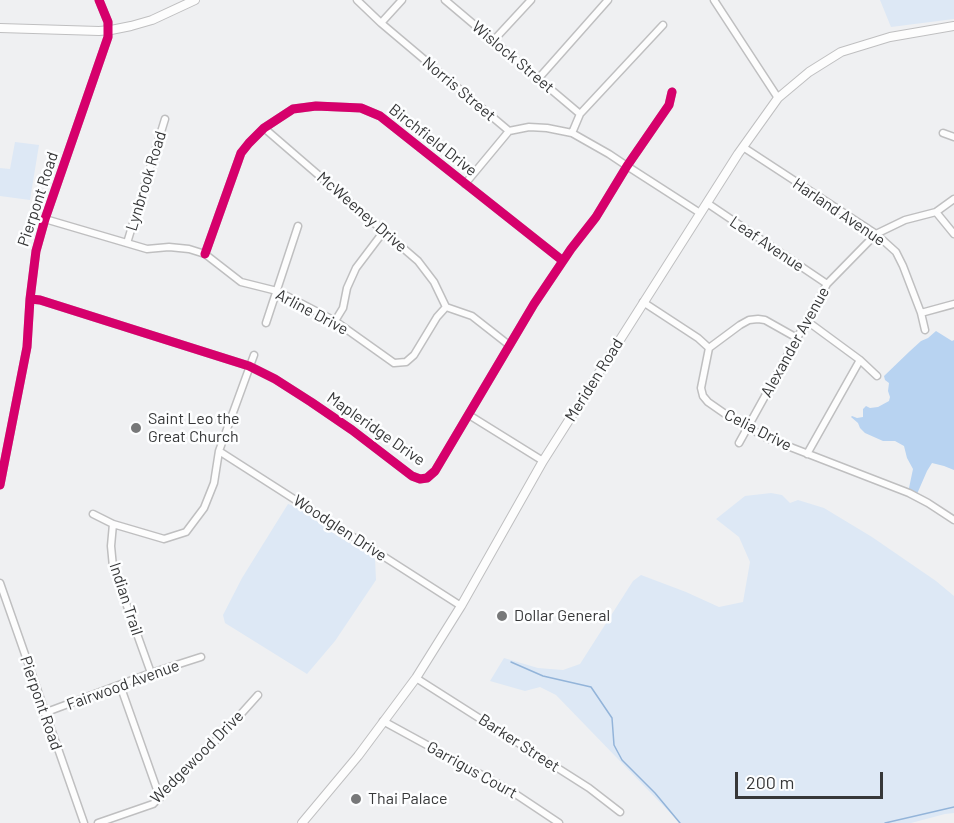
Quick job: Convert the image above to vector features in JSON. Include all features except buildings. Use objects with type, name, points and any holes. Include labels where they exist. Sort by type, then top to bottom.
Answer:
[{"type":"main road","points":[[0,28],[109,30],[152,20],[195,0]]},
{"type":"main road","name":"Meriden Road","points":[[302,823],[343,775],[416,678],[461,606],[543,461],[700,213],[778,98],[809,72],[841,52],[890,37],[954,26]]},
{"type":"street","points":[[99,0],[109,30]]},
{"type":"street","name":"Norris Street","points":[[357,0],[509,131],[529,127],[572,133],[609,154],[700,213]]},
{"type":"street","points":[[381,23],[402,0]]},
{"type":"street","name":"Wislock Street","points":[[446,0],[580,114]]},
{"type":"street","points":[[493,41],[531,0]]},
{"type":"street","points":[[538,79],[608,0]]},
{"type":"street","points":[[714,0],[778,98]]},
{"type":"street","points":[[572,133],[580,114],[663,25]]},
{"type":"street","name":"Pierpont Road","points":[[0,485],[27,347],[36,251],[108,39],[109,30]]},
{"type":"street","name":"Mapleridge Drive","points":[[30,299],[40,300],[249,366],[275,379],[311,402],[416,479],[427,478],[435,471],[509,345],[563,261],[596,217],[627,166],[669,105],[672,92]]},
{"type":"street","name":"Birchfield Drive","points":[[205,254],[241,153],[264,128],[293,109],[316,106],[361,108],[380,116],[563,261]]},
{"type":"street","name":"Lynbrook Road","points":[[127,243],[165,118]]},
{"type":"street","name":"McWeeney Drive","points":[[264,128],[418,261],[434,282],[446,307]]},
{"type":"street","points":[[465,184],[509,131]]},
{"type":"street","points":[[943,133],[954,137]]},
{"type":"street","name":"Harland Avenue","points":[[743,147],[876,234],[896,252],[921,313],[925,330]]},
{"type":"street","name":"Alexander Avenue","points":[[740,443],[827,284],[876,234],[904,220],[936,212],[954,199]]},
{"type":"street","name":"Leaf Avenue","points":[[707,203],[827,284]]},
{"type":"street","points":[[936,212],[954,234]]},
{"type":"street","name":"Arline Drive","points":[[45,219],[147,249],[170,247],[205,254],[241,282],[278,291],[334,321],[394,363],[406,362],[414,355],[437,317],[446,307]]},
{"type":"street","points":[[266,324],[298,226]]},
{"type":"street","points":[[334,321],[343,308],[347,288],[356,268],[384,231]]},
{"type":"street","points":[[643,302],[699,338],[709,348],[749,320],[765,320],[797,338]]},
{"type":"street","points":[[921,313],[954,304]]},
{"type":"street","points":[[446,307],[472,316],[509,345]]},
{"type":"street","points":[[807,321],[860,360],[877,376]]},
{"type":"street","name":"Celia Drive","points":[[709,348],[701,388],[708,402],[767,438],[909,493],[954,520]]},
{"type":"street","points":[[93,514],[113,524],[164,540],[186,532],[204,508],[214,483],[219,451],[254,355]]},
{"type":"street","points":[[807,454],[860,360]]},
{"type":"street","points":[[469,415],[543,461]]},
{"type":"street","name":"Woodglen Drive","points":[[219,451],[461,606]]},
{"type":"street","name":"Indian Trail","points":[[113,524],[111,546],[113,567],[150,674]]},
{"type":"street","name":"Pierpont Road","points":[[0,583],[84,823]]},
{"type":"street","name":"Fairwood Avenue","points":[[45,713],[201,657]]},
{"type":"street","name":"Barker Street","points":[[416,678],[589,788],[620,812]]},
{"type":"street","points":[[120,685],[160,798]]},
{"type":"street","name":"Wedgewood Drive","points":[[98,823],[153,804],[258,695]]},
{"type":"street","name":"Garrigus Court","points":[[383,721],[511,790],[559,823]]},
{"type":"shaded area","points":[[880,0],[954,0],[954,19],[891,27]]},
{"type":"shaded area","points":[[15,142],[39,145],[30,200],[0,196],[0,168],[10,169]]},
{"type":"shaded area","points":[[936,331],[954,340],[954,470],[932,463],[917,494],[909,490],[913,469],[904,446],[895,441],[883,441],[865,433],[851,417],[863,417],[863,409],[866,406],[878,407],[889,401],[889,383],[884,376],[921,341]]},
{"type":"shaded area","points":[[771,493],[782,495],[790,503],[798,500],[824,508],[872,537],[954,596],[954,813],[911,823],[680,823],[556,695],[540,687],[525,691],[490,681],[504,658],[538,668],[563,670],[580,664],[633,581],[641,575],[719,607],[743,602],[750,562],[739,537],[716,519],[745,496]]},
{"type":"shaded area","points":[[288,504],[297,507],[339,537],[375,558],[376,580],[335,641],[307,674],[225,623],[223,615],[242,578]]},
{"type":"waterway","points":[[511,662],[543,676],[591,687],[612,718],[614,745],[622,760],[655,793],[680,823]]},
{"type":"waterway","points":[[885,823],[954,807]]},
{"type":"cycle path","points":[[0,485],[27,347],[36,251],[108,37],[108,22],[99,0]]},
{"type":"cycle path","points":[[30,299],[40,300],[249,366],[275,379],[311,402],[412,476],[420,479],[427,478],[435,471],[534,304],[596,217],[627,166],[669,105],[672,92]]},
{"type":"cycle path","points":[[205,254],[241,153],[264,128],[293,109],[316,106],[361,108],[380,116],[563,261]]},
{"type":"place","name":"Saint Leo the Great Church","points":[[136,428]]},
{"type":"place","name":"Dollar General","points":[[502,616]]},
{"type":"place","name":"Thai Palace","points":[[356,799]]}]
